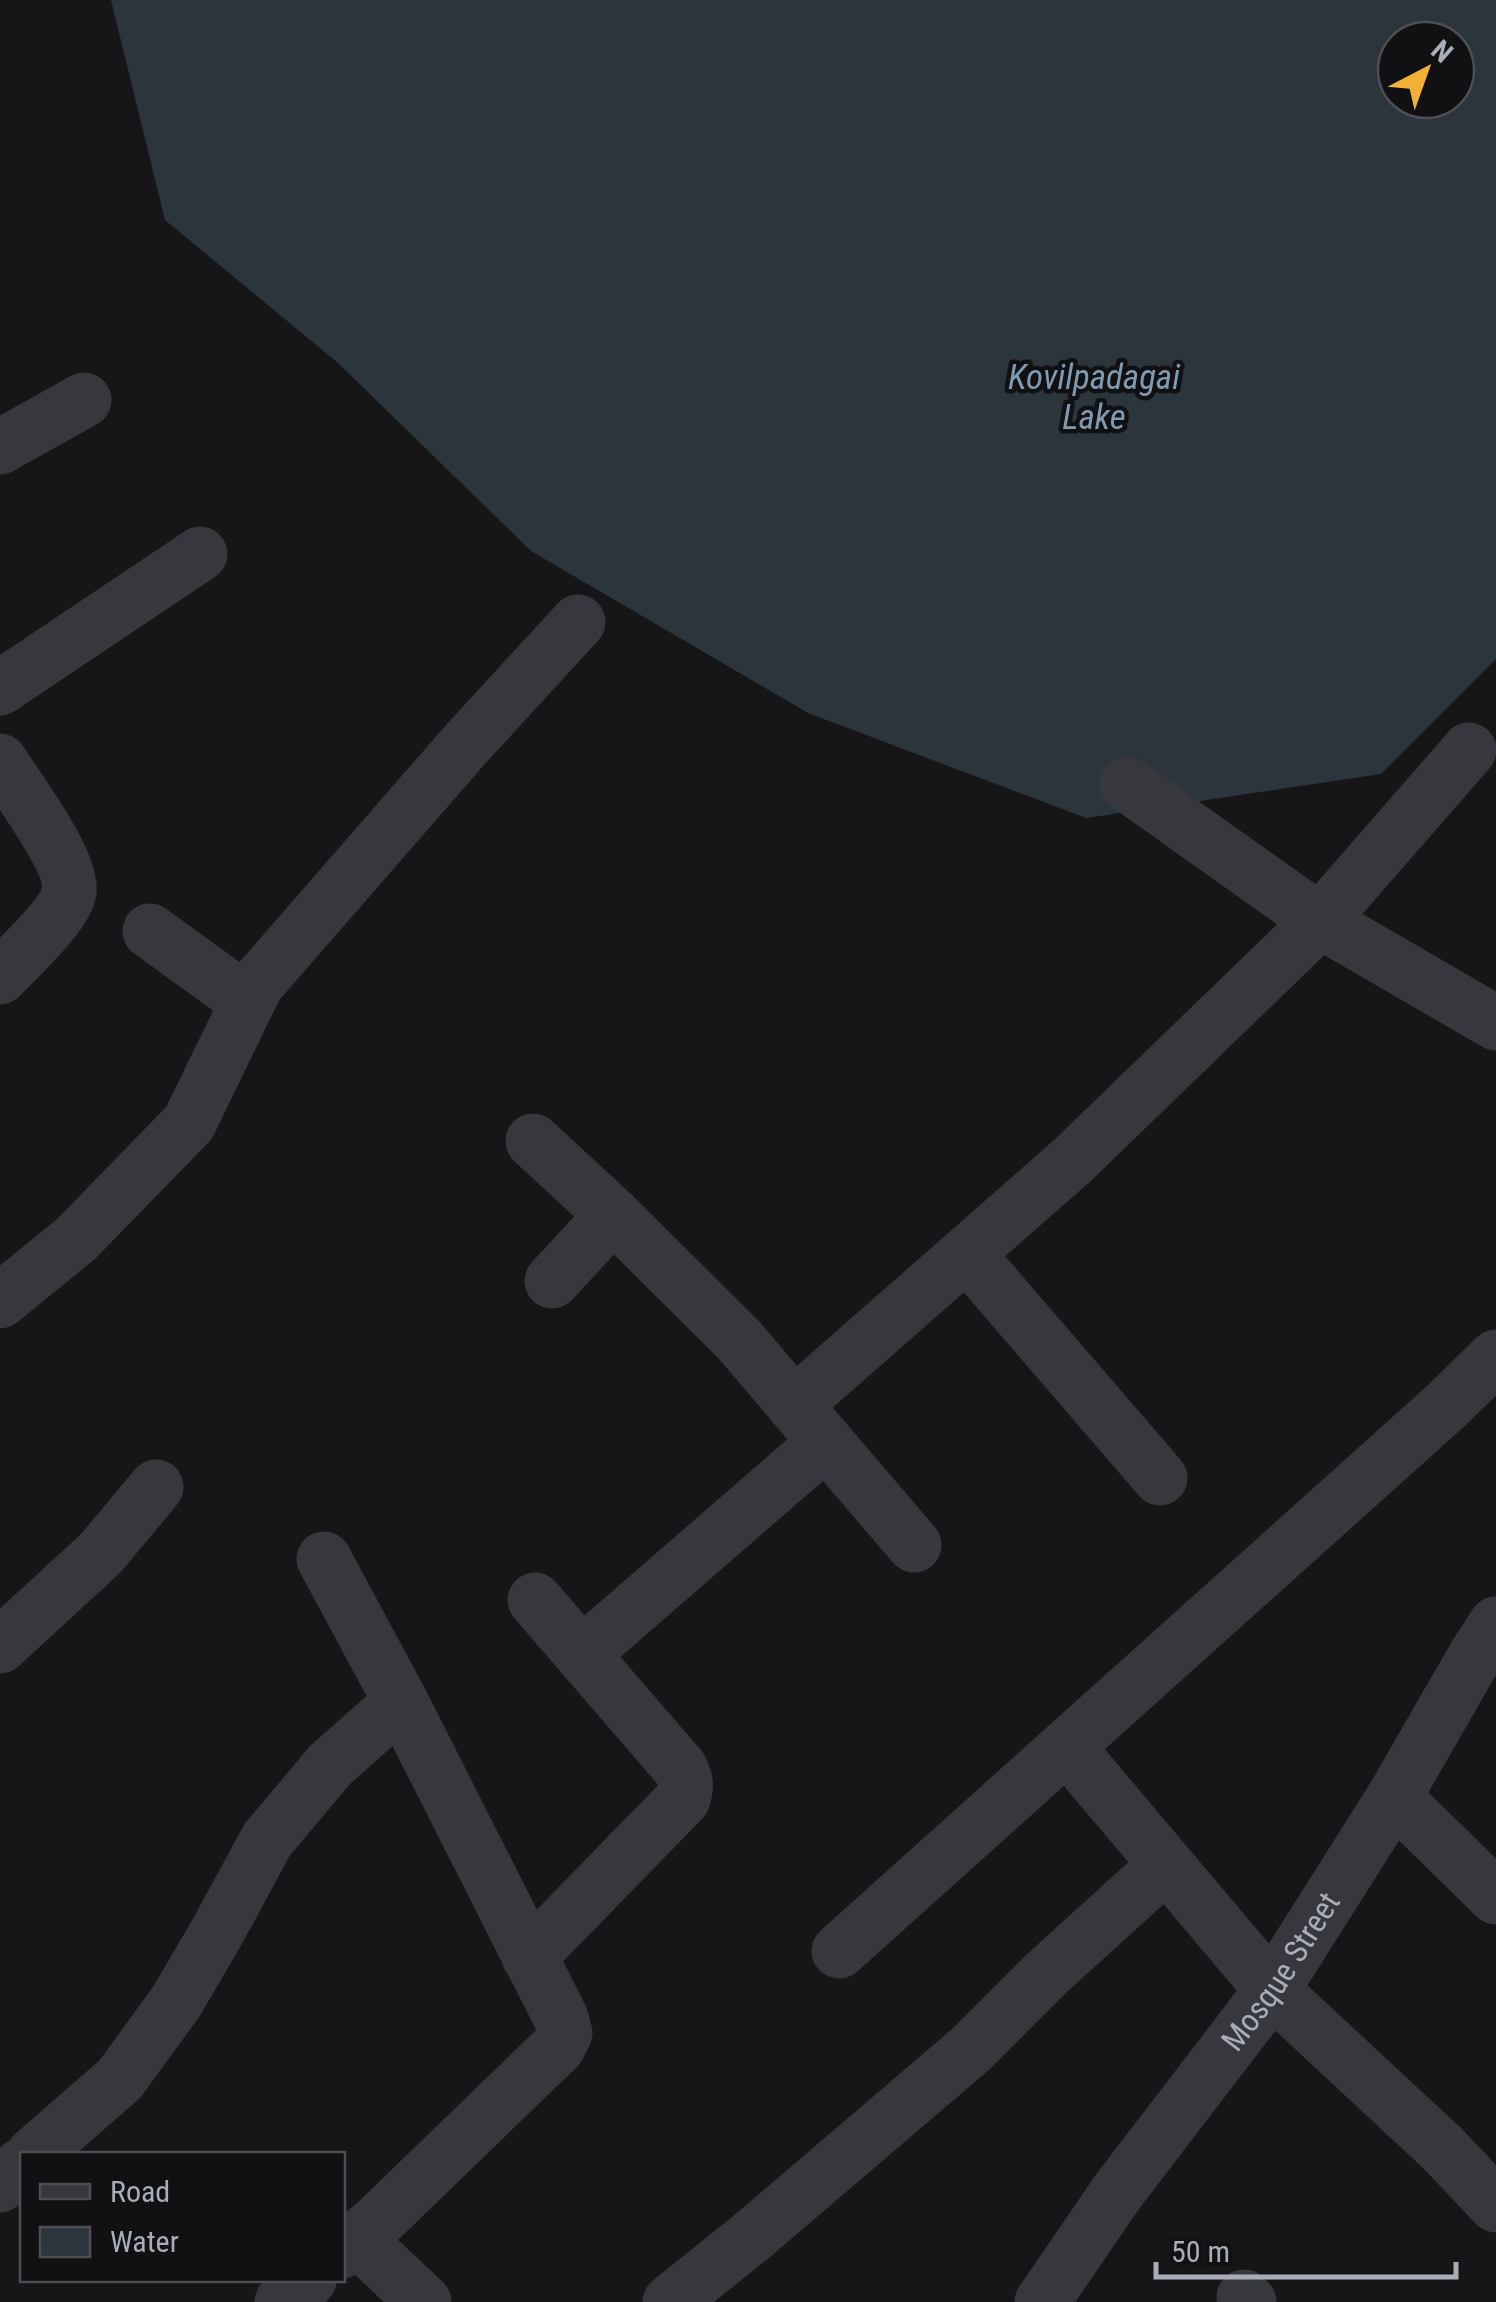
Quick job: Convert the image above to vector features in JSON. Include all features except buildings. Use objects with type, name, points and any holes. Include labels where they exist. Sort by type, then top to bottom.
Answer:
[{"type":"street","points":[[0,447],[84,400]]},
{"type":"street","points":[[0,688],[200,554]]},
{"type":"street","points":[[0,1301],[76,1240],[190,1124],[256,985],[359,864],[578,622]]},
{"type":"street","points":[[582,1654],[809,1423],[967,1254],[1073,1160],[1320,921],[1468,750]]},
{"type":"street","points":[[0,761],[63,860],[69,892],[56,917],[0,977]]},
{"type":"street","points":[[1126,784],[1320,921],[1496,1023]]},
{"type":"street","points":[[150,931],[248,1002]]},
{"type":"street","points":[[533,1141],[738,1339],[914,1546]]},
{"type":"street","points":[[552,1281],[613,1215]]},
{"type":"street","points":[[967,1254],[1160,1478]]},
{"type":"street","points":[[839,1951],[1496,1357]]},
{"type":"street","points":[[0,1646],[101,1553],[156,1488]]},
{"type":"street","points":[[324,1558],[401,1702],[566,2033],[558,2048],[350,2245],[424,2302]]},
{"type":"street","points":[[529,1957],[634,1851],[686,1790],[680,1768],[535,1600]]},
{"type":"street","name":"Mosque Street","points":[[1042,2302],[1118,2191],[1272,1990],[1394,1797],[1496,1624]]},
{"type":"street","points":[[36,2152],[120,2079],[176,2002],[267,1840],[330,1765],[401,1702]]},
{"type":"street","points":[[1066,1747],[1272,1990],[1442,2148],[1496,2205]]},
{"type":"street","points":[[1394,1797],[1496,1897]]},
{"type":"street","points":[[670,2302],[971,2048],[1166,1865]]},
{"type":"street","points":[[0,2185],[20,2167]]},
{"type":"street","points":[[282,2302],[307,2282]]},
{"type":"water","name":"Kovilpadagai Lake","points":[[111,0],[1496,0],[1496,659],[1381,774],[1086,818],[808,713],[531,551],[338,363],[165,220]]}]
